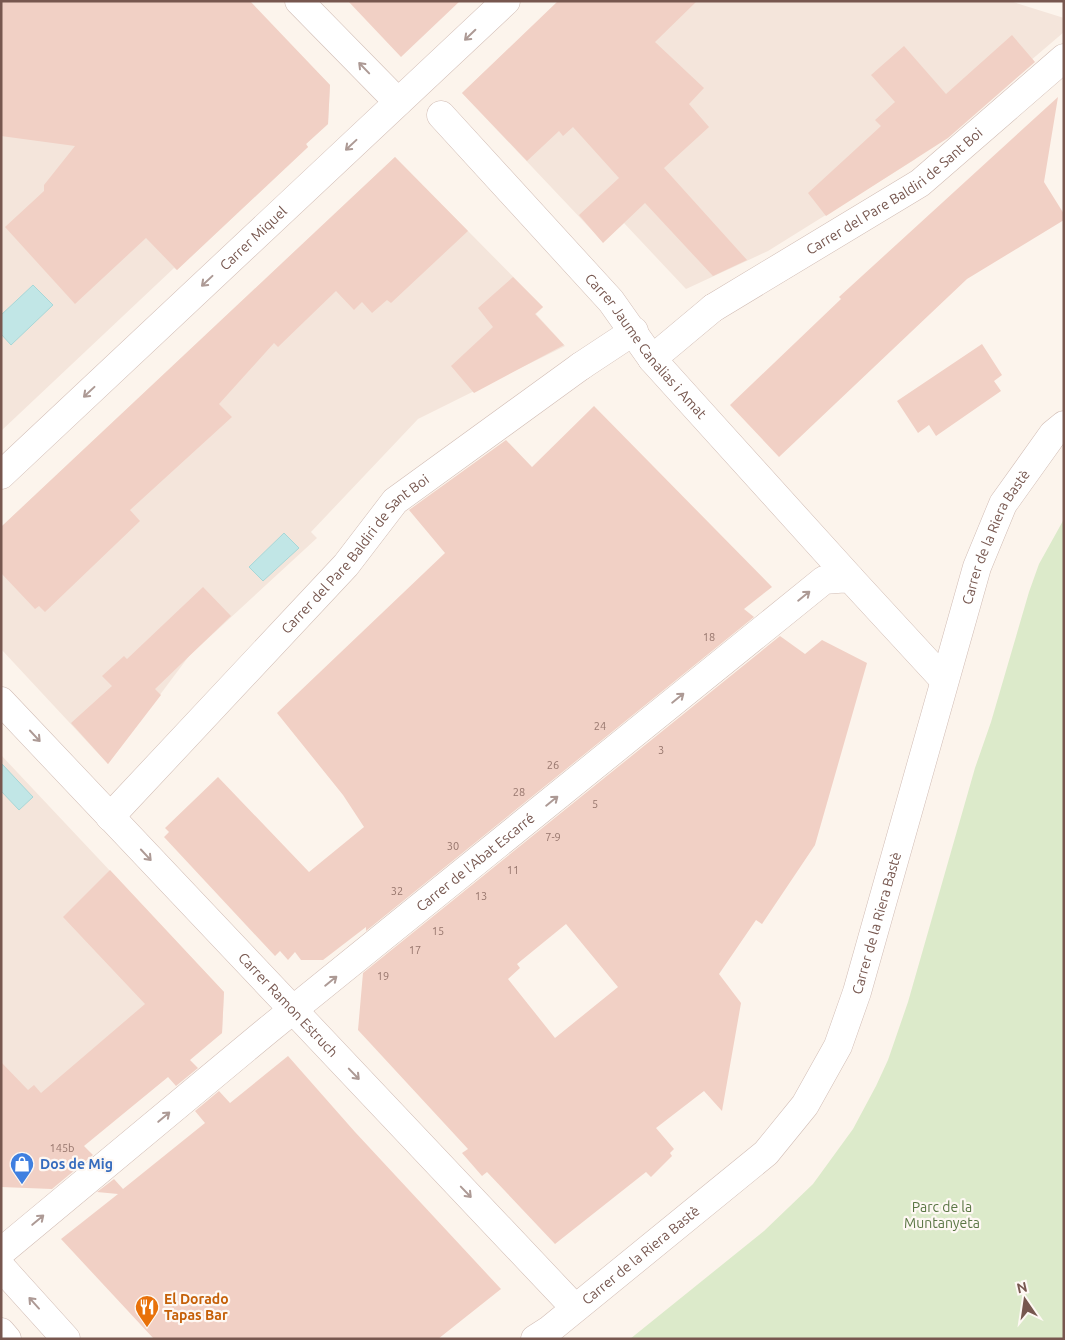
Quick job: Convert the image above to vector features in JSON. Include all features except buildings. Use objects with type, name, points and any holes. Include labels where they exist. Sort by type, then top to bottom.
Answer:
[{"type":"street","points":[[299,1],[398,102]]},
{"type":"street","name":"Carrer Miquel","points":[[1,474],[506,1]]},
{"type":"street","name":"Carrer del Pare Baldiri de Sant Boi","points":[[652,359],[713,308],[920,183],[1064,58]]},
{"type":"street","name":"Carrer Jaume Canalias i Amat","points":[[441,115],[611,301],[652,359],[850,578]]},
{"type":"street","name":"Carrer del Pare Baldiri de Sant Boi","points":[[110,817],[346,565],[395,501],[581,366],[634,331]]},
{"type":"street","name":"Carrer de la Riera Bastè","points":[[542,1336],[574,1307],[766,1153],[805,1105],[838,1046],[857,992],[977,567],[1003,504],[1053,434],[1064,425]]},
{"type":"street","points":[[850,578],[944,680]]},
{"type":"street","name":"Carrer de l'Abat Escarré","points":[[1,1252],[824,580],[850,578]]},
{"type":"street","name":"Carrer Ramon Estruch","points":[[1,701],[574,1307]]},
{"type":"street","points":[[1,1267],[66,1339]]},
{"type":"street","points":[[1,1332],[7,1339]]},
{"type":"shaded area","points":[[1,1],[284,38],[330,85],[328,124],[306,144],[308,147],[177,270],[174,268],[1,431]]},
{"type":"shaded area","points":[[559,1],[1010,1],[1064,18],[1064,32],[914,160],[768,251],[686,289],[624,223],[603,242],[462,93]]},
{"type":"shaded area","points":[[395,157],[543,307],[536,314],[565,346],[418,419],[311,532],[317,538],[189,656],[108,764],[1,649],[1,527]]},
{"type":"shaded area","points":[[1,755],[224,992],[222,1033],[95,1136],[1,1179]]},
{"type":"green space","name":"Parc de la Muntanyeta","points":[[1064,519],[1064,1339],[630,1339],[764,1231],[813,1184],[853,1129],[876,1086],[888,1060],[908,1002],[975,768],[991,722],[1029,592],[1039,564]]},
{"type":"water","points":[[33,285],[53,305],[11,345],[1,334],[1,315]]},
{"type":"water","points":[[284,533],[299,548],[263,581],[249,567]]},
{"type":"water","points":[[2,764],[33,797],[19,810],[1,791]]},
{"type":"place","name":"Dos de Mig","points":[[22,1185]]},
{"type":"place","name":"El Dorado Tapas Bar","points":[[147,1328]]}]
